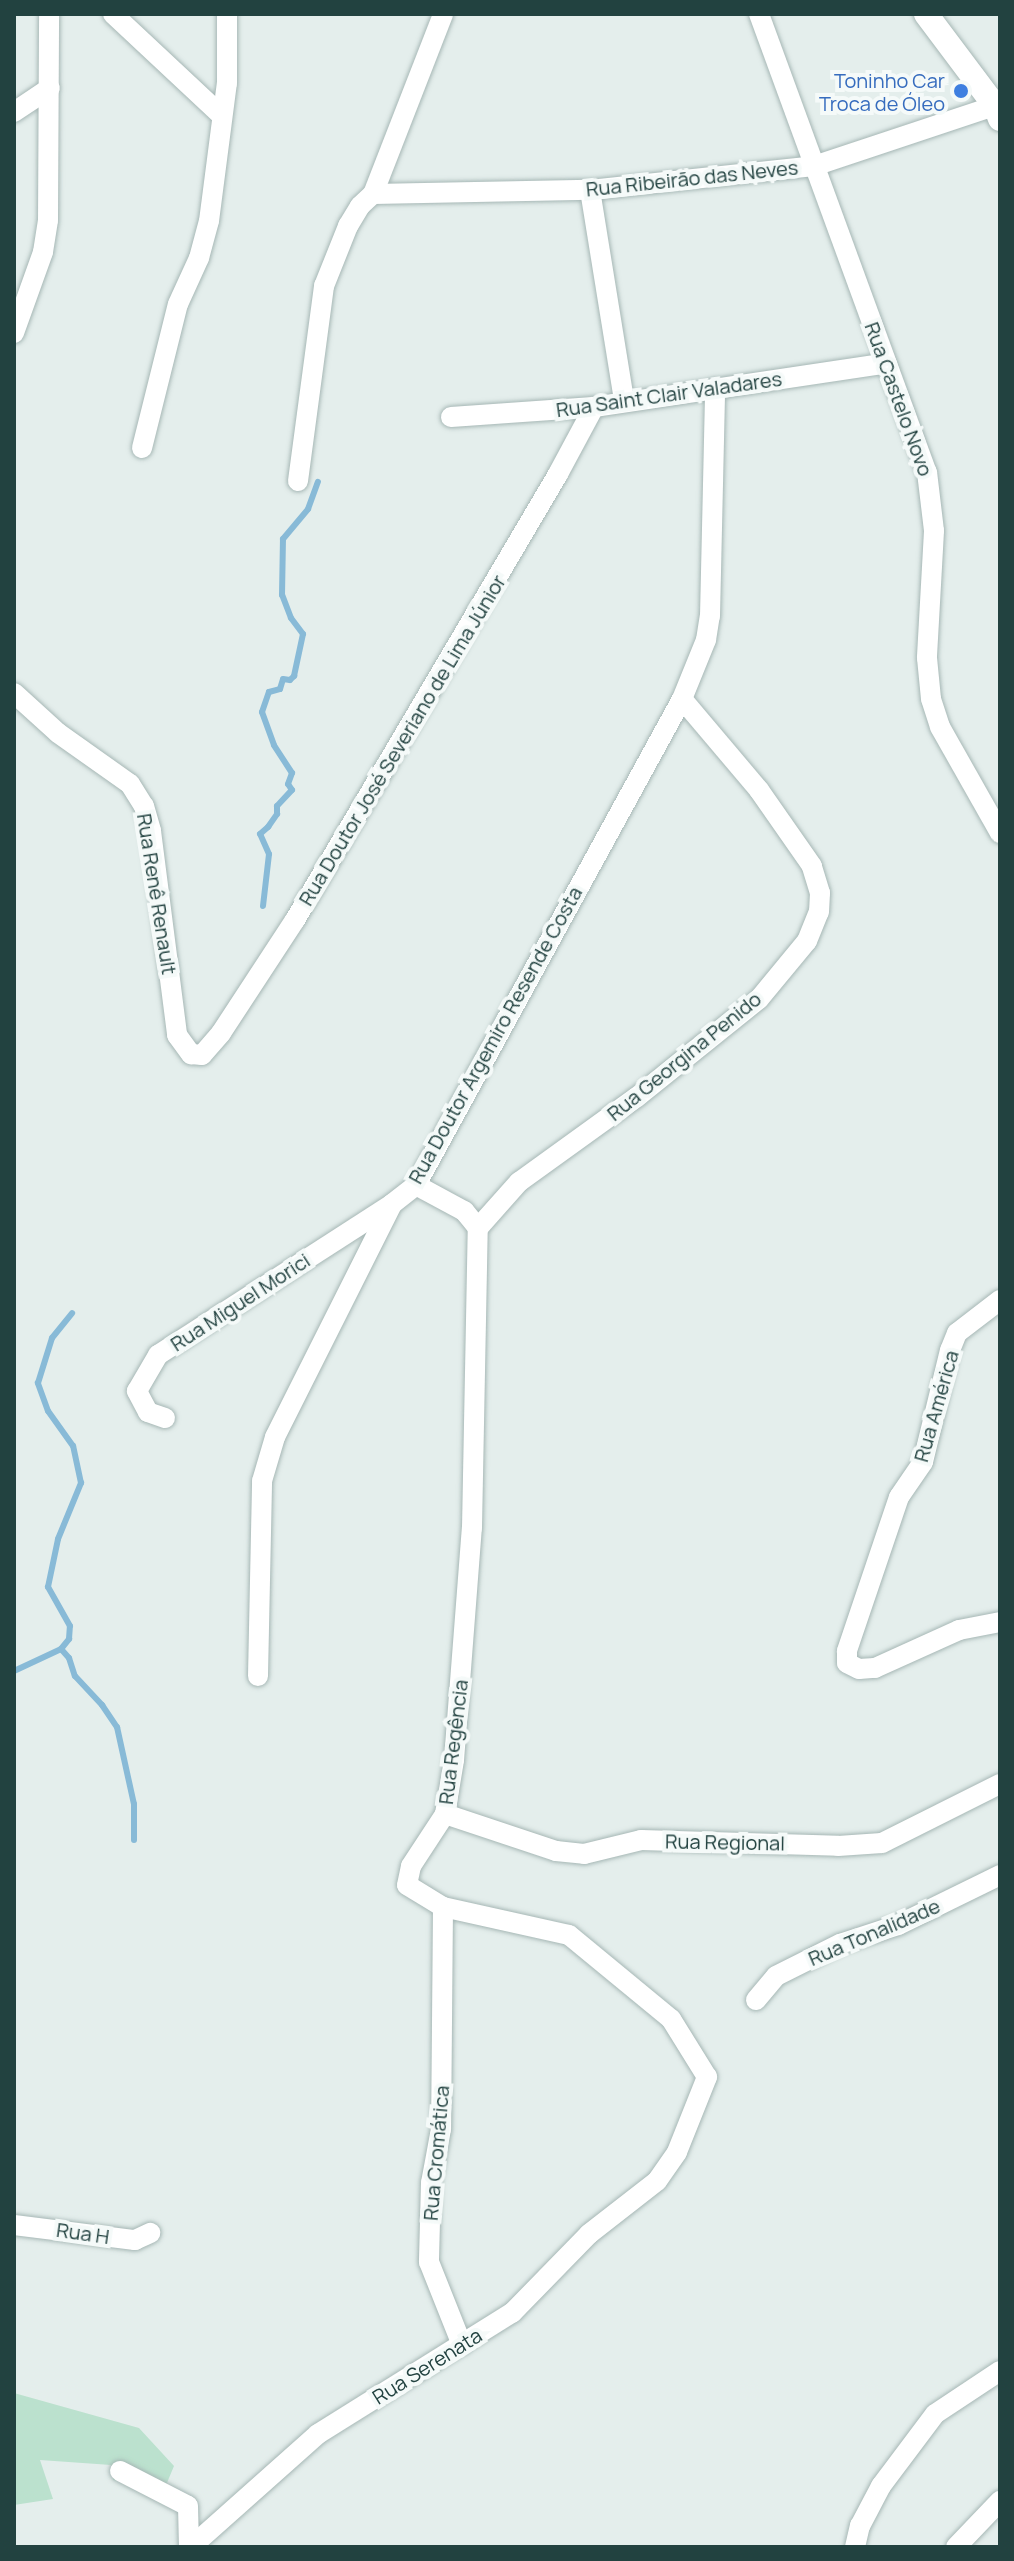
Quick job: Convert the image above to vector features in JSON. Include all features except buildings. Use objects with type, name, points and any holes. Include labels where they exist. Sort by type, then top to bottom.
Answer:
[{"type":"street","points":[[14,333],[43,252],[48,220],[49,14]]},
{"type":"street","points":[[113,14],[222,116]]},
{"type":"street","points":[[142,448],[178,304],[199,258],[209,221],[227,83],[227,14]]},
{"type":"street","points":[[298,481],[324,286],[348,226],[373,194],[443,14]]},
{"type":"street","name":"Rua Castelo Novo","points":[[759,14],[932,495],[927,658],[931,699],[940,727],[1000,833]]},
{"type":"street","points":[[926,14],[998,110]]},
{"type":"street","points":[[14,112],[50,88]]},
{"type":"street","name":"Rua Ribeirão das Neves","points":[[373,194],[590,190],[814,166],[998,110]]},
{"type":"street","points":[[590,190],[624,401]]},
{"type":"street","name":"Rua Saint Clair Valadares","points":[[451,417],[594,407],[887,363]]},
{"type":"street","name":"Rua Doutor Argemiro Resende Costa","points":[[258,1676],[262,1481],[275,1437],[392,1204],[416,1185],[682,699],[706,640],[710,616],[715,388]]},
{"type":"street","name":"Rua Doutor José Severiano de Lima Júnior","points":[[191,1054],[202,1055],[221,1033],[295,920],[594,407]]},
{"type":"street","name":"Rua Renê Renault","points":[[14,693],[58,733],[130,784],[144,806],[151,831],[177,1035],[191,1054]]},
{"type":"street","name":"Rua Georgina Penido","points":[[478,1228],[519,1182],[637,1097],[759,999],[807,941],[819,912],[820,893],[812,866],[759,790],[682,699]]},
{"type":"street","points":[[416,1185],[464,1211],[478,1228]]},
{"type":"street","name":"Rua Miguel Morici","points":[[165,1418],[148,1412],[137,1391],[158,1355],[392,1204]]},
{"type":"street","name":"Rua Regência","points":[[478,1228],[470,1552],[454,1760],[445,1814],[428,1834],[411,1866],[407,1885],[443,1907],[569,1935],[671,2019],[707,2077],[677,2152],[657,2181]]},
{"type":"street","name":"Rua América","points":[[1000,1300],[970,1321],[954,1342],[923,1462],[899,1497],[847,1651],[847,1663],[859,1669],[875,1668],[959,1630],[1000,1622]]},
{"type":"street","name":"Rua Regional","points":[[445,1814],[556,1851],[584,1854],[641,1840],[838,1846],[882,1843],[1000,1784]]},
{"type":"street","name":"Rua Tonalidade","points":[[756,2000],[776,1976],[840,1944],[898,1925],[1000,1875]]},
{"type":"street","name":"Rua Cromática","points":[[443,1907],[441,2129],[431,2183],[429,2262],[462,2345]]},
{"type":"street","name":"Rua Serenata","points":[[190,2547],[318,2434],[512,2313],[589,2234],[657,2181]]},
{"type":"street","name":"Rua H","points":[[14,2225],[135,2240],[150,2233]]},
{"type":"street","points":[[855,2547],[860,2526],[881,2486],[935,2414],[1000,2371]]},
{"type":"street","points":[[120,2471],[188,2506],[190,2547]]},
{"type":"street","points":[[956,2547],[1000,2501]]},
{"type":"green space","points":[[14,2393],[139,2428],[174,2466],[164,2490],[113,2480],[111,2465],[40,2460],[53,2499],[14,2505]]},
{"type":"waterway","points":[[263,906],[269,854],[260,834],[277,814],[277,806],[292,790],[288,784],[292,773],[274,745],[262,712],[269,692],[280,689],[283,679],[290,680],[294,676],[303,634],[291,618],[282,595],[283,539],[308,509],[318,482]]},
{"type":"waterway","points":[[14,1671],[61,1649],[69,1639],[70,1626],[48,1587],[58,1539],[81,1483],[73,1446],[48,1411],[38,1383],[52,1338],[72,1313]]},
{"type":"waterway","points":[[61,1649],[69,1658],[75,1676],[102,1705],[117,1727],[134,1804],[134,1840]]},
{"type":"place","name":"Toninho Car Troca de Óleo","points":[[961,91]]}]
